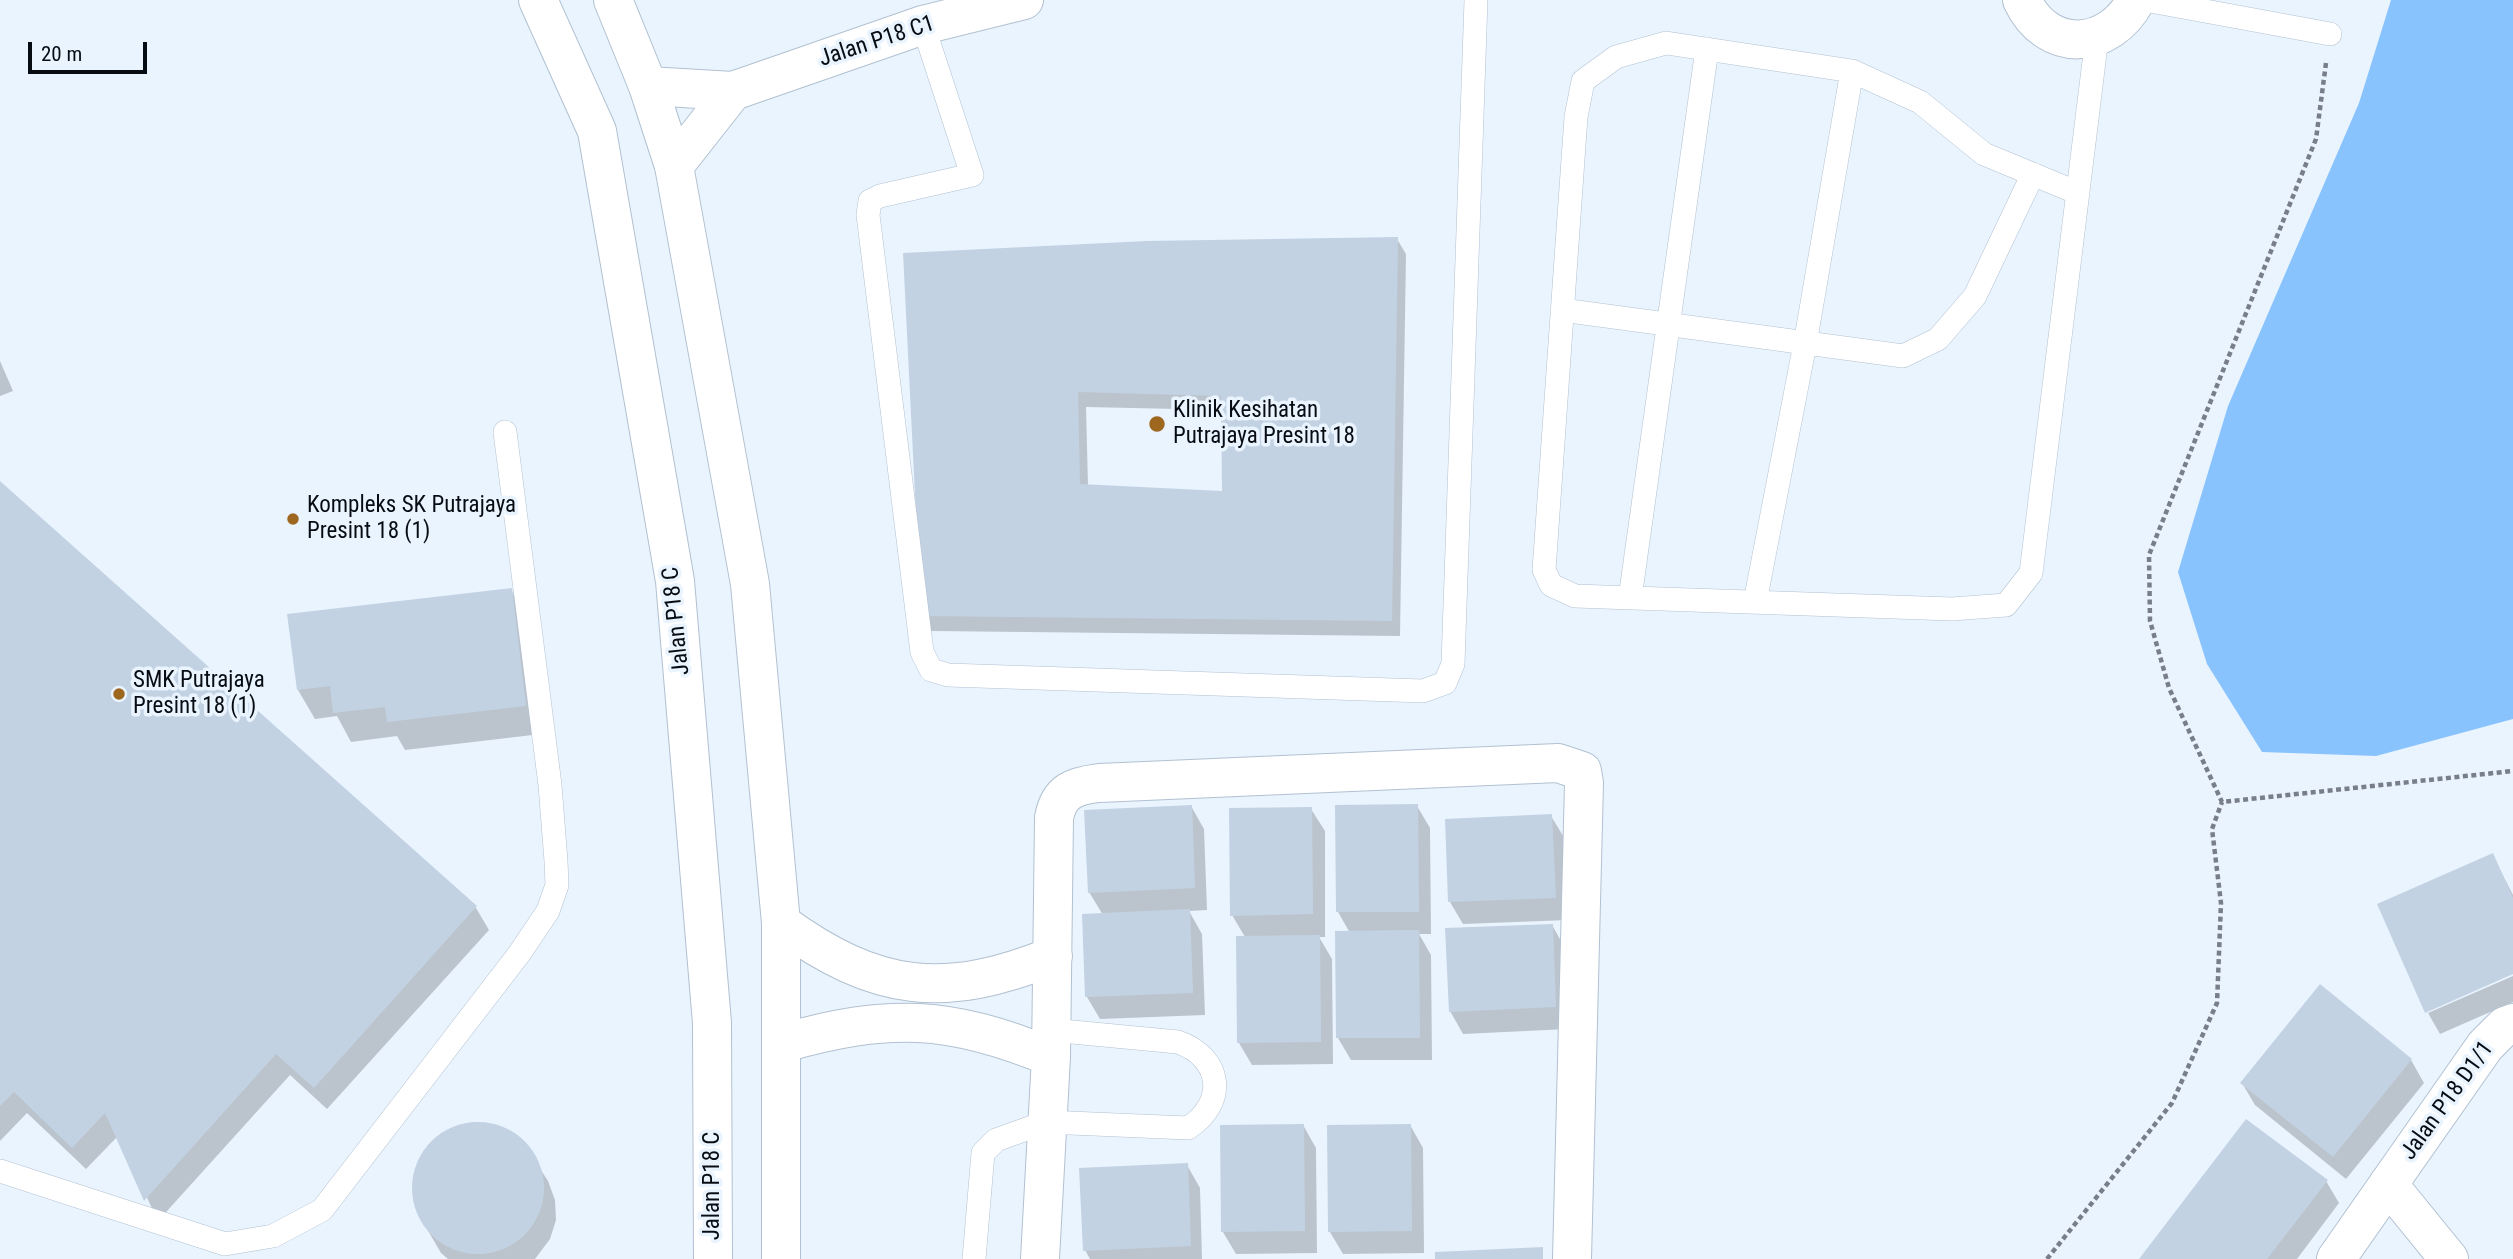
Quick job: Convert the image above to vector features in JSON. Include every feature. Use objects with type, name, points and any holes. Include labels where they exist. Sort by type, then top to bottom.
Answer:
[{"type":"street","name":"Jalan P18 C","points":[[538,0],[597,131],[675,580],[712,1023],[713,1259]]},
{"type":"street","points":[[613,0],[648,86],[674,166],[750,584],[781,923],[781,1259]]},
{"type":"street","name":"Jalan P18 C1","points":[[648,86],[733,91],[923,25],[1024,0]]},
{"type":"street","points":[[2022,0],[2028,14],[2042,28],[2078,40],[2097,37],[2114,28],[2128,15],[2136,0]]},
{"type":"street","points":[[674,166],[733,91]]},
{"type":"street","points":[[1041,1259],[1051,1044],[1054,818],[1057,803],[1066,791],[1100,783],[1558,763],[1582,771],[1584,798],[1572,1259]]},
{"type":"street","points":[[781,923],[820,951],[864,972],[911,983],[960,983],[1008,975],[1053,956]]},
{"type":"street","points":[[783,1044],[836,1028],[891,1021],[946,1024],[1051,1044]]},
{"type":"street","name":"Jalan P18 D1/1","points":[[2336,1259],[2485,1046],[2505,1026],[2513,1023]]},
{"type":"street","name":"Jalan P18 D1/1","points":[[2388,1185],[2449,1259]]},
{"type":"lane","points":[[923,25],[972,175],[880,196],[870,201],[868,215],[922,652],[931,670],[948,676],[1423,691],[1445,682],[1453,664],[1476,0]]},
{"type":"lane","points":[[2145,0],[2330,34]]},
{"type":"lane","points":[[2078,193],[1984,154],[1920,102],[1852,71],[1666,43],[1616,57],[1583,81],[1576,117],[1544,570],[1550,585],[1575,596],[1952,609],[2006,605],[2031,573],[2078,193],[2097,37]]},
{"type":"lane","points":[[1630,598],[1707,49]]},
{"type":"lane","points":[[1755,602],[1805,344],[1852,71]]},
{"type":"lane","points":[[1562,310],[1668,327],[1903,356],[1938,339],[1975,296],[2033,174]]},
{"type":"lane","points":[[0,1171],[225,1244],[273,1236],[322,1210],[527,944],[548,911],[557,885],[556,861],[550,785],[505,432]]},
{"type":"lane","points":[[974,1259],[983,1153],[996,1140],[1046,1122],[1188,1128],[1208,1112],[1215,1088],[1209,1063],[1190,1046],[1178,1042],[1051,1044]]},
{"type":"path","points":[[2047,1259],[2172,1103],[2217,1003],[2221,903],[2212,829],[2222,802],[2169,688],[2150,621],[2148,555],[2316,139],[2330,34]]},
{"type":"path","points":[[2222,802],[2513,771]]},
{"type":"shaded area","points":[[2391,0],[2513,0],[2513,719],[2376,756],[2262,752],[2207,664],[2178,572],[2228,406],[2359,103]]},
{"type":"building","points":[[1398,237],[1392,621],[921,616],[903,253],[1146,241]],"holes":[[[1078,392],[1221,396],[1222,491],[1080,484]]]},
{"type":"building","name":"SMK Putrajaya Presint 18 (1)","points":[[0,481],[477,906],[314,1088],[276,1054],[144,1201],[105,1113],[72,1148],[14,1092],[0,1106]]},
{"type":"building","points":[[512,588],[526,706],[387,722],[385,707],[333,713],[330,686],[297,690],[287,614]]},
{"type":"building","points":[[1418,804],[1419,912],[1336,912],[1335,805]]},
{"type":"building","points":[[1192,805],[1195,888],[1088,893],[1084,810]]},
{"type":"building","points":[[1312,807],[1313,914],[1230,916],[1229,808]]},
{"type":"building","points":[[1552,814],[1556,898],[1448,902],[1445,819]]},
{"type":"building","points":[[2493,853],[2513,898],[2513,974],[2425,1013],[2377,904]]},
{"type":"building","points":[[1190,909],[1193,993],[1085,997],[1082,914]]},
{"type":"building","points":[[1553,924],[1556,1007],[1449,1012],[1445,928]]},
{"type":"building","points":[[1419,930],[1420,1038],[1336,1038],[1335,931]]},
{"type":"building","points":[[1320,935],[1321,1042],[1237,1043],[1236,936]]},
{"type":"building","points":[[2320,984],[2412,1059],[2333,1157],[2240,1083]]},
{"type":"building","points":[[2246,1119],[2328,1180],[2267,1259],[2139,1259]]},
{"type":"building","points":[[478,1122],[503,1127],[525,1141],[539,1163],[544,1188],[539,1213],[525,1235],[503,1249],[478,1254],[453,1249],[431,1235],[417,1213],[412,1188],[417,1163],[431,1141],[453,1127]]},
{"type":"building","points":[[1304,1124],[1305,1231],[1221,1232],[1220,1125]]},
{"type":"building","points":[[1411,1124],[1412,1231],[1328,1232],[1327,1125]]},
{"type":"building","points":[[1188,1163],[1191,1246],[1083,1251],[1079,1168]]},
{"type":"building","points":[[1543,1247],[1543,1259],[1435,1259],[1435,1252]]},
{"type":"place","name":"Klinik Kesihatan Putrajaya Presint 18","points":[[1157,424]]},
{"type":"place","name":"Kompleks SK Putrajaya Presint 18 (1)","points":[[293,519]]},
{"type":"place","name":"SMK Putrajaya Presint 18 (1)","points":[[119,694]]}]
